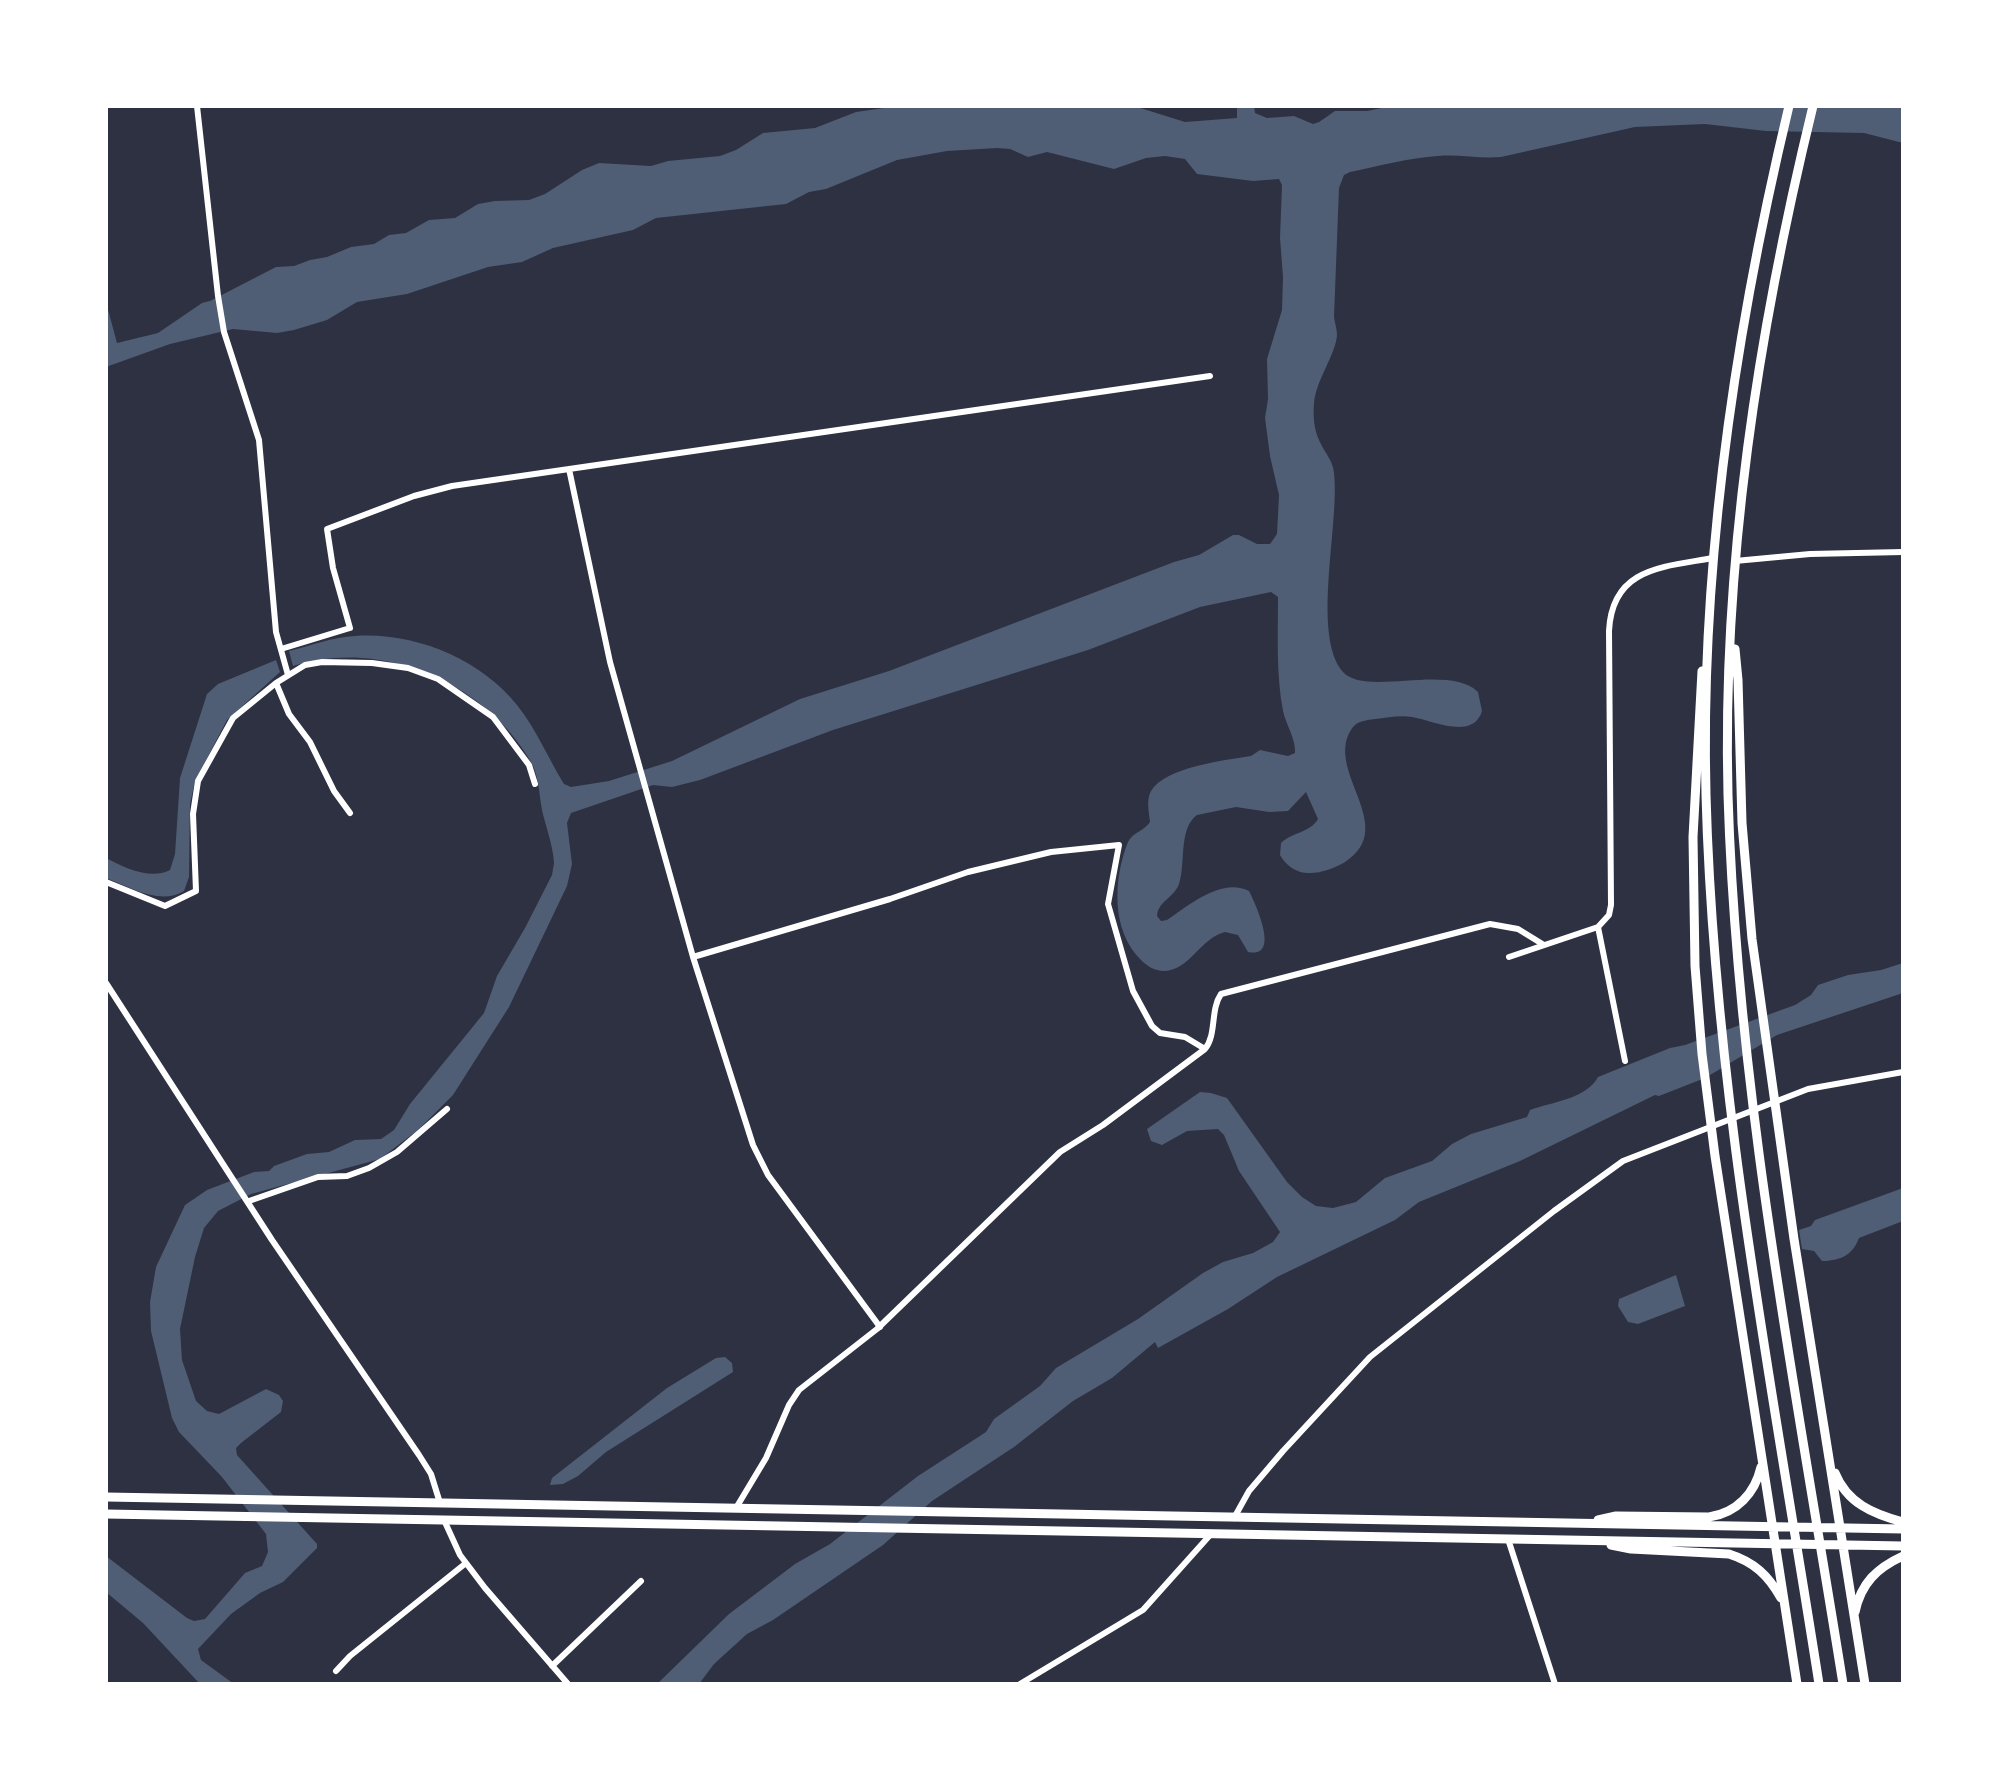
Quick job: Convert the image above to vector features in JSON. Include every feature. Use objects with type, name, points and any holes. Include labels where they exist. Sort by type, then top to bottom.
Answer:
[{"type":"main road","points":[[1789,106],[1749,298],[1713,558],[1706,793],[1720,1022],[1740,1177],[1819,1684]]},
{"type":"main road","points":[[1813,106],[1763,350],[1744,477],[1732,618],[1728,793],[1739,991],[1763,1188],[1843,1684]]},
{"type":"main road","points":[[1711,595],[1696,743],[1694,945],[1707,1093],[1797,1684]]},
{"type":"main road","points":[[1732,618],[1738,680],[1742,823],[1757,970],[1799,1271],[1865,1684]]},
{"type":"main road","points":[[1581,1524],[1616,1516],[1709,1517],[1724,1514],[1751,1492],[1761,1468],[1761,1452]]},
{"type":"main road","points":[[1828,1452],[1836,1477],[1854,1500],[1878,1515],[1903,1522]]},
{"type":"main road","points":[[106,1497],[1903,1529]]},
{"type":"main road","points":[[106,1514],[1903,1546]]},
{"type":"main road","points":[[1588,1540],[1631,1549],[1739,1557],[1765,1574],[1785,1606]]},
{"type":"main road","points":[[1854,1619],[1859,1595],[1869,1580],[1881,1567],[1903,1556]]},
{"type":"street","points":[[197,106],[218,296],[224,332],[259,440],[276,632],[288,675]]},
{"type":"street","points":[[281,649],[350,628],[333,568],[327,529],[427,492],[1210,376]]},
{"type":"street","points":[[569,469],[610,662],[693,957],[753,1145],[763,1166],[880,1327]]},
{"type":"street","points":[[1735,561],[1810,554],[1903,552]]},
{"type":"street","points":[[1509,957],[1598,927],[1606,919],[1611,905],[1609,631],[1613,607],[1626,585],[1644,573],[1713,558]]},
{"type":"street","points":[[106,882],[165,906],[196,891],[193,814],[198,781],[233,718],[276,683],[314,662],[404,667],[438,679],[493,717],[529,765],[535,784]]},
{"type":"street","points":[[276,683],[289,714],[310,742],[334,791],[350,813]]},
{"type":"street","points":[[693,957],[890,899],[968,872],[1051,852],[1119,845],[1108,904],[1133,991],[1152,1026],[1160,1033],[1185,1037],[1205,1049]]},
{"type":"street","points":[[736,1508],[766,1458],[795,1394],[880,1327],[1060,1152],[1103,1125],[1205,1049],[1210,1043],[1216,1001],[1221,994],[1490,924],[1518,929],[1544,945]]},
{"type":"street","points":[[1598,927],[1625,1061]]},
{"type":"street","points":[[106,983],[419,1455],[434,1482],[440,1503]]},
{"type":"street","points":[[1234,1518],[1249,1491],[1370,1357],[1554,1211],[1623,1161],[1808,1089],[1903,1072]]},
{"type":"street","points":[[248,1199],[318,1177],[347,1176],[369,1168],[397,1152],[447,1109]]},
{"type":"street","points":[[444,1520],[466,1563],[568,1684]]},
{"type":"street","points":[[1020,1684],[1143,1610],[1211,1534]]},
{"type":"street","points":[[1508,1539],[1555,1684]]},
{"type":"street","points":[[336,1671],[350,1656],[466,1563]]},
{"type":"street","points":[[552,1666],[641,1581]]},
{"type":"water","points":[[898,106],[1134,106],[1185,122],[1237,118],[1237,106],[1254,106],[1255,113],[1267,118],[1294,116],[1313,124],[1335,111],[1367,111],[1391,106],[1903,106],[1903,143],[1864,133],[1766,131],[1705,124],[1635,127],[1501,157],[1427,157],[1344,175],[1339,188],[1334,317],[1336,343],[1315,395],[1314,409],[1317,436],[1334,473],[1328,606],[1334,655],[1343,672],[1354,679],[1369,682],[1448,680],[1465,684],[1478,692],[1482,711],[1477,720],[1461,727],[1402,716],[1366,720],[1353,727],[1346,743],[1346,761],[1364,815],[1365,832],[1360,848],[1333,868],[1315,873],[1301,872],[1289,866],[1280,855],[1281,843],[1315,824],[1318,819],[1306,792],[1288,811],[1269,812],[1236,807],[1197,815],[1191,821],[1185,838],[1179,884],[1160,907],[1157,916],[1161,921],[1167,920],[1217,890],[1239,888],[1249,891],[1264,929],[1263,947],[1258,952],[1248,952],[1238,935],[1225,932],[1216,935],[1181,966],[1163,971],[1153,969],[1141,960],[1124,935],[1118,888],[1119,872],[1128,842],[1150,822],[1149,798],[1158,783],[1182,770],[1251,756],[1260,750],[1288,756],[1295,753],[1281,697],[1278,597],[1271,592],[1200,607],[1088,650],[833,730],[700,780],[672,787],[653,785],[571,813],[567,823],[572,864],[567,886],[509,1007],[453,1095],[418,1130],[380,1159],[251,1194],[218,1211],[204,1228],[180,1329],[182,1360],[196,1401],[207,1411],[219,1414],[266,1389],[279,1395],[283,1401],[281,1412],[241,1443],[236,1448],[237,1455],[317,1544],[317,1548],[283,1582],[260,1593],[231,1614],[198,1649],[201,1660],[234,1684],[200,1684],[143,1623],[106,1592],[106,1556],[187,1618],[194,1621],[205,1619],[245,1573],[262,1566],[268,1552],[266,1534],[222,1477],[179,1432],[172,1418],[151,1331],[150,1302],[156,1267],[185,1205],[207,1190],[254,1172],[269,1171],[274,1166],[307,1154],[329,1152],[355,1140],[381,1139],[394,1130],[410,1104],[484,1013],[497,976],[552,875],[554,863],[534,767],[511,734],[487,709],[459,689],[395,663],[361,658],[327,659],[293,666],[289,651],[338,638],[378,636],[423,644],[445,652],[485,674],[517,705],[564,784],[571,787],[609,781],[672,761],[800,699],[889,671],[1199,555],[1233,535],[1257,544],[1270,544],[1277,534],[1279,495],[1265,418],[1267,359],[1282,310],[1282,185],[1279,179],[1253,181],[1197,174],[1185,159],[1165,156],[1146,158],[1114,169],[1047,152],[1028,157],[1010,149],[997,148],[947,151],[897,160],[826,189],[809,192],[786,204],[656,218],[633,230],[553,248],[522,262],[488,267],[407,294],[357,302],[327,320],[294,330],[277,333],[233,329],[170,344],[106,367],[106,302],[117,343],[158,333],[202,303],[276,267],[294,266],[351,247],[374,244],[389,235],[406,233],[429,220],[455,218],[478,204],[529,200],[599,163],[651,166],[668,161],[720,156],[763,133],[815,128],[856,112]]},
{"type":"water","points":[[276,660],[280,672],[227,720],[195,781],[190,804],[189,877],[184,891],[165,897],[155,896],[106,878],[106,858],[146,873],[170,870],[175,854],[180,778],[207,694],[218,684]]},
{"type":"water","points":[[1903,963],[1903,993],[1777,1035],[1705,1078],[1655,1095],[1520,1161],[1419,1202],[1395,1220],[1277,1277],[1158,1348],[1155,1342],[1112,1378],[1073,1401],[1014,1447],[932,1501],[883,1545],[773,1620],[747,1634],[714,1664],[699,1684],[657,1684],[729,1614],[795,1564],[830,1544],[918,1476],[986,1432],[994,1419],[1040,1386],[1056,1368],[1138,1319],[1203,1273],[1273,1242],[1280,1232],[1239,1171],[1224,1135],[1218,1129],[1187,1131],[1162,1145],[1151,1141],[1147,1129],[1200,1092],[1227,1098],[1287,1182],[1316,1206],[1333,1208],[1356,1202],[1385,1178],[1432,1161],[1452,1144],[1471,1134],[1527,1117],[1530,1110],[1577,1095],[1598,1077],[1670,1048],[1795,1005],[1811,995],[1818,985]]},
{"type":"water","points":[[1903,1188],[1903,1221],[1859,1238],[1849,1253],[1835,1260],[1822,1261],[1814,1251],[1802,1249],[1799,1230],[1811,1226],[1815,1220]]},
{"type":"water","points":[[1676,1275],[1685,1306],[1638,1324],[1628,1322],[1618,1306],[1619,1299]]},
{"type":"water","points":[[725,1357],[732,1363],[733,1372],[606,1452],[578,1476],[563,1484],[550,1485],[552,1478],[667,1388],[716,1358]]}]
